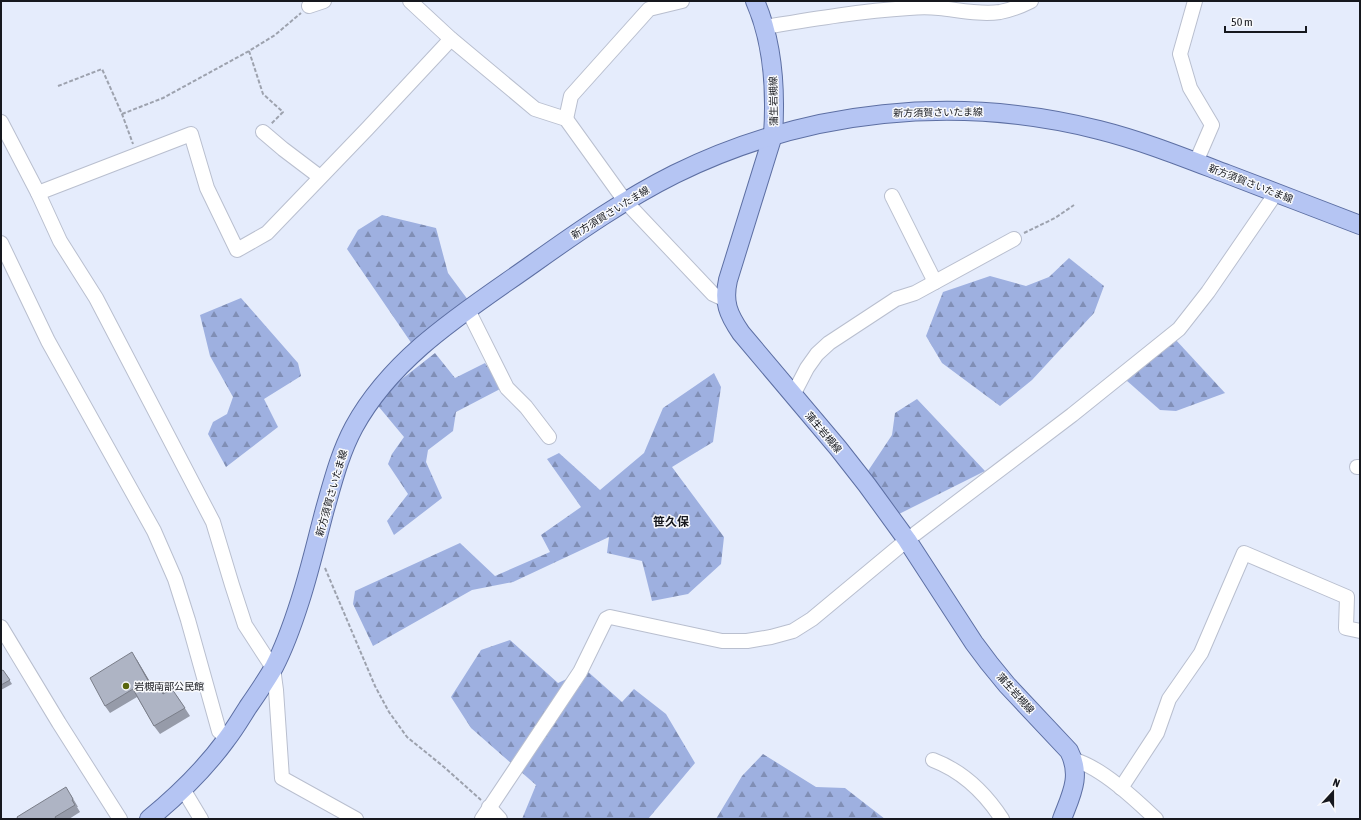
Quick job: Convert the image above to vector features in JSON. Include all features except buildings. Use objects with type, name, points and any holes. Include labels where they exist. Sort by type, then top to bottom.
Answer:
[{"type":"main road","name":"蒲生岩槻線","points":[[755,1],[765,27],[772,70],[775,115],[773,135],[728,280],[726,290],[728,310],[741,333],[867,485],[907,540],[978,648],[1007,685],[1069,751],[1074,760]]},
{"type":"main road","name":"新方須賀さいたま線","points":[[149,819],[183,789],[212,758],[227,739],[273,668],[291,627],[300,600],[341,453],[365,407],[402,363],[453,321],[625,201],[675,174],[708,159],[773,135],[827,122],[889,113],[926,110],[994,112],[1030,116],[1101,130],[1158,148],[1360,225]]},
{"type":"main road","points":[[1062,819],[1074,788],[1076,778],[1074,760]]},
{"type":"street","points":[[309,6],[324,1]]},
{"type":"street","points":[[410,1],[451,39],[535,109],[566,120],[625,201],[713,294],[726,300]]},
{"type":"street","points":[[566,120],[571,96],[649,9],[682,1]]},
{"type":"street","points":[[765,27],[836,14],[910,8],[938,4],[960,11],[988,13],[1000,12],[1015,8],[1031,1]]},
{"type":"street","points":[[1195,1],[1180,54],[1190,88],[1212,125],[1196,162]]},
{"type":"street","points":[[38,194],[136,154],[191,134],[207,188],[237,250],[266,233],[367,129],[451,39]]},
{"type":"street","points":[[1,122],[60,241],[96,298],[213,522],[245,625],[273,668],[282,778],[356,819]]},
{"type":"street","points":[[263,132],[320,177]]},
{"type":"street","points":[[500,819],[485,813],[580,672],[606,619],[610,617],[722,641],[747,641],[771,637],[792,631],[812,619],[907,540],[1072,415],[1179,329],[1208,292],[1276,193]]},
{"type":"street","points":[[892,196],[935,282]]},
{"type":"street","points":[[793,395],[807,368],[817,354],[829,343],[896,299],[915,293],[1014,239]]},
{"type":"street","points":[[1,243],[48,341],[154,531],[175,578],[220,731],[227,739]]},
{"type":"street","points":[[468,310],[507,388],[526,407],[549,437]]},
{"type":"street","points":[[1121,788],[1157,733],[1169,699],[1201,653],[1244,553],[1347,597],[1346,628],[1360,631]]},
{"type":"street","points":[[1,627],[59,723],[120,819]]},
{"type":"street","points":[[933,760],[946,765],[985,795],[1002,819]]},
{"type":"street","points":[[1074,760],[1084,763],[1121,788],[1156,819]]},
{"type":"street","points":[[183,789],[201,819]]},
{"type":"path","points":[[122,114],[163,98],[275,36],[309,6]]},
{"type":"path","points":[[249,51],[263,94],[283,112],[263,132]]},
{"type":"path","points":[[58,86],[102,69],[122,114],[136,154]]},
{"type":"path","points":[[1014,239],[1054,218],[1074,205]]},
{"type":"path","points":[[324,564],[372,679],[389,712],[407,737],[444,767],[485,813]]},
{"type":"green space","points":[[382,215],[436,228],[448,273],[471,304],[412,344],[347,249],[358,230]]},
{"type":"green space","points":[[1069,258],[1104,286],[1094,313],[1032,380],[1000,406],[942,363],[926,336],[943,292],[990,276],[1026,286],[1049,277]]},
{"type":"green space","points":[[241,298],[298,363],[301,376],[264,399],[278,427],[226,467],[208,434],[213,422],[227,414],[233,397],[210,356],[200,315]]},
{"type":"green space","points":[[1175,339],[1225,393],[1176,411],[1160,410],[1126,380]]},
{"type":"green space","points":[[435,353],[455,378],[485,363],[502,388],[456,412],[453,431],[428,450],[426,462],[442,498],[394,535],[387,521],[408,494],[388,464],[392,454],[404,437],[374,401]]},
{"type":"green space","points":[[714,373],[721,387],[713,442],[672,467],[724,537],[721,564],[688,594],[652,601],[642,561],[607,553],[609,537],[513,582],[472,590],[373,646],[353,604],[355,591],[460,543],[495,576],[550,552],[541,535],[581,507],[547,459],[559,453],[600,490],[644,453],[663,408]]},
{"type":"green space","points":[[917,399],[985,471],[899,514],[868,471],[892,435],[895,413]]},
{"type":"green space","points":[[510,640],[558,683],[586,670],[622,702],[634,689],[666,714],[695,763],[648,819],[522,819],[536,785],[471,728],[451,697],[481,650]]},
{"type":"green space","points":[[763,754],[816,787],[845,788],[885,819],[716,819],[742,776]]},
{"type":"place","name":"岩槻南部公民館","points":[[126,686]]},
{"type":"district","name":"笹久保","points":[[671,522]]}]
